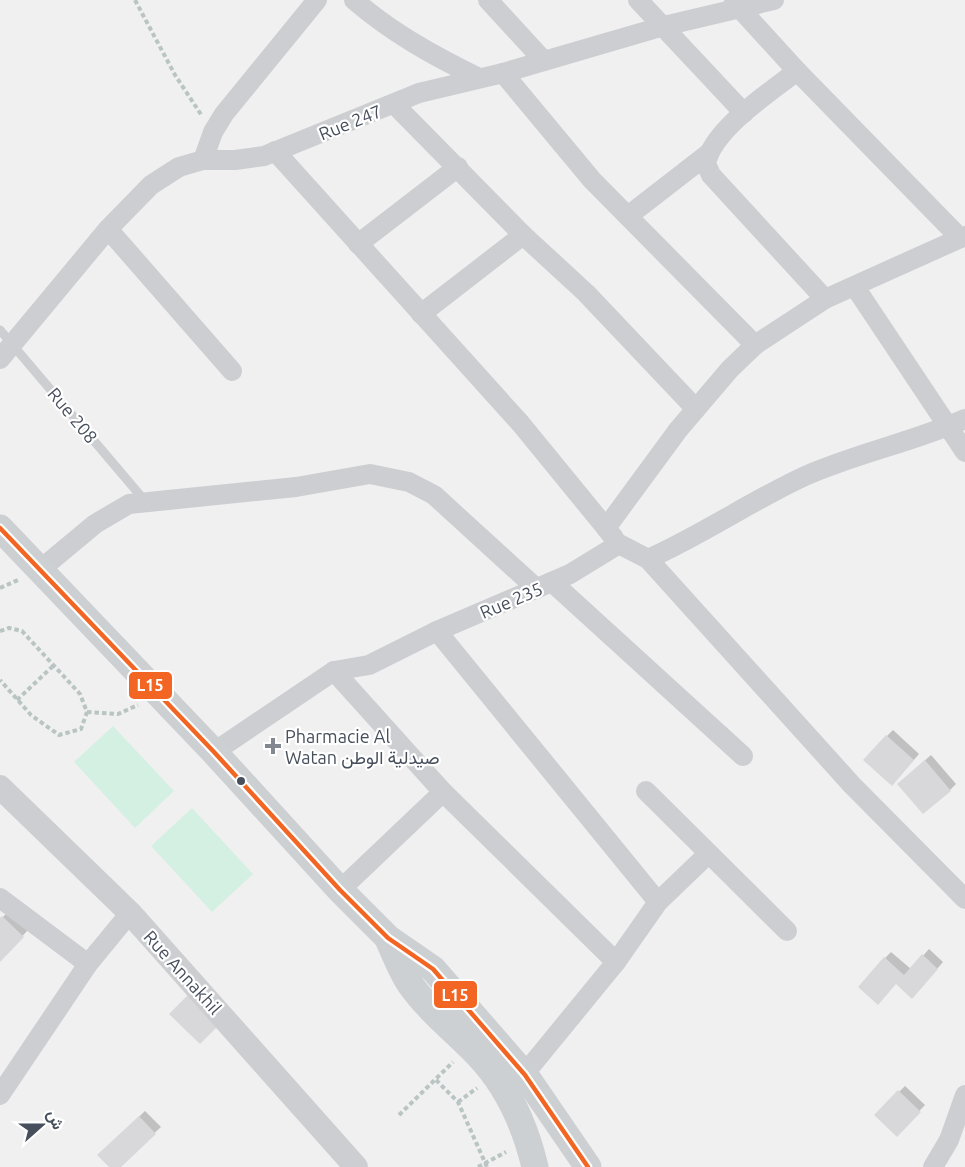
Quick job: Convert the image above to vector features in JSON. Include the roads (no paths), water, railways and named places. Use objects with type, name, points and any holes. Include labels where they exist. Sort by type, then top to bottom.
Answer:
[{"type":"main road","points":[[0,528],[214,752],[340,890],[388,938],[433,969],[525,1075],[588,1167]]},
{"type":"main road","points":[[388,938],[410,984],[453,1034],[468,1046],[494,1075],[506,1093],[532,1154]]},
{"type":"street","points":[[203,160],[213,132],[224,114],[317,0]]},
{"type":"street","points":[[354,0],[375,19],[424,51],[479,78]]},
{"type":"street","points":[[488,0],[544,61]]},
{"type":"street","points":[[638,0],[744,113]]},
{"type":"street","name":"Rue 247","points":[[4,344],[151,185],[179,167],[203,160],[235,160],[275,151],[419,93],[503,73],[736,5],[774,0]]},
{"type":"street","points":[[606,528],[696,410],[730,369],[755,345],[825,299],[963,237],[797,71],[736,5]]},
{"type":"street","points":[[628,216],[708,154],[744,113],[797,71]]},
{"type":"street","points":[[503,73],[592,180],[755,345]]},
{"type":"street","points":[[394,104],[523,235],[586,293],[696,410]]},
{"type":"street","points":[[275,151],[521,424],[618,544],[648,559],[852,785],[965,899]]},
{"type":"street","points":[[708,154],[706,164],[711,175],[825,299]]},
{"type":"street","points":[[358,244],[458,167]]},
{"type":"street","points":[[108,229],[232,371]]},
{"type":"street","points":[[421,314],[523,235]]},
{"type":"street","points":[[855,287],[957,423],[965,452]]},
{"type":"street","points":[[648,559],[686,542],[758,499],[807,475],[957,423]]},
{"type":"street","points":[[41,569],[104,518],[129,504],[296,487],[370,474],[390,476],[409,482],[434,495],[743,756]]},
{"type":"street","name":"Rue 235","points":[[214,752],[334,671],[369,665],[437,631],[544,586],[618,544]]},
{"type":"street","points":[[437,631],[658,902]]},
{"type":"street","points":[[334,671],[443,792],[616,962]]},
{"type":"street","name":"Rue Annakhil","points":[[0,787],[130,913],[356,1167]]},
{"type":"street","points":[[646,791],[788,931]]},
{"type":"street","points":[[340,890],[443,792]]},
{"type":"street","points":[[506,1093],[525,1075],[616,962],[658,902],[708,854]]},
{"type":"street","points":[[0,898],[88,964]]},
{"type":"street","points":[[0,1095],[88,964],[130,913]]},
{"type":"street","points":[[933,1167],[948,1140],[965,1095]]},
{"type":"lane","name":"Rue 208","points":[[4,344],[145,501]]},
{"type":"place","name":"Pharmacie Al Watan صيدلية الوطن","points":[[273,746]]}]
